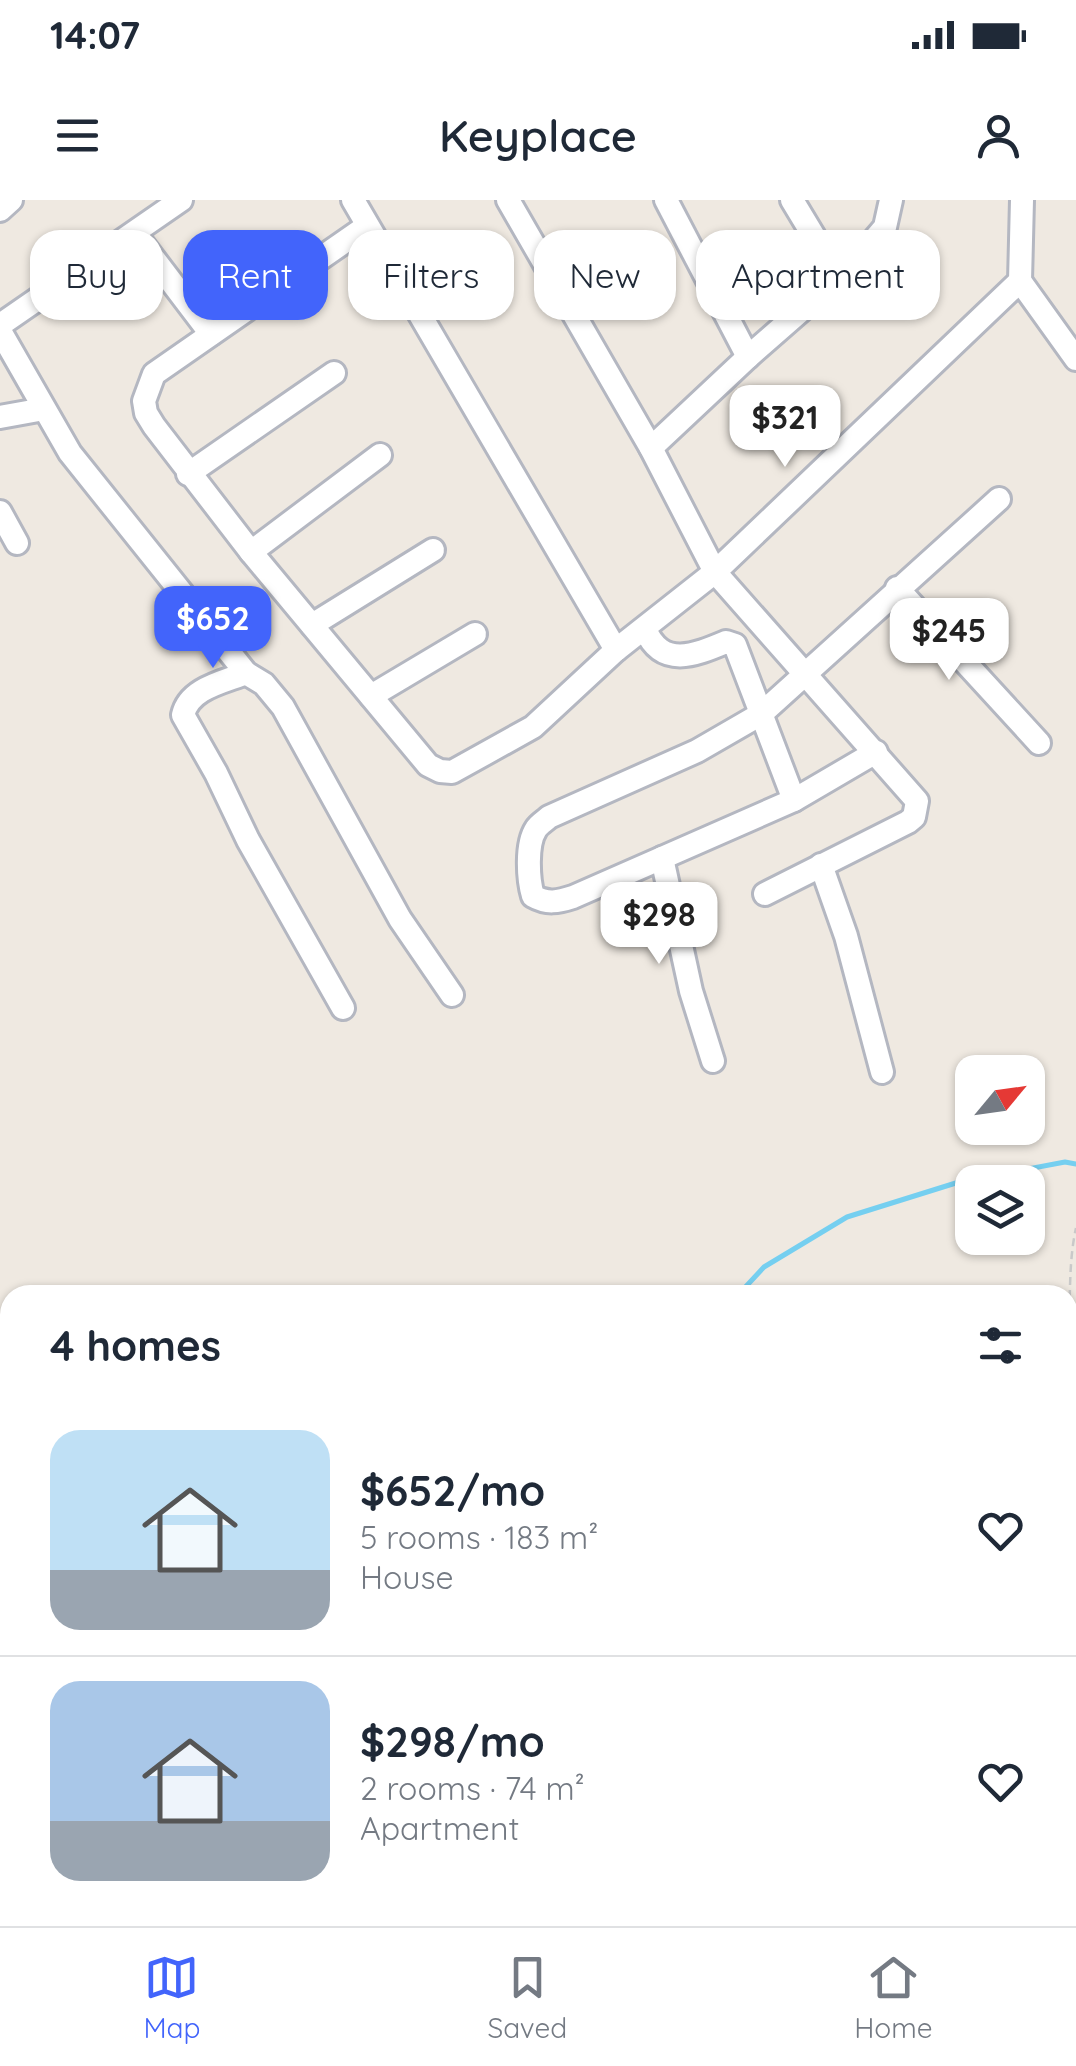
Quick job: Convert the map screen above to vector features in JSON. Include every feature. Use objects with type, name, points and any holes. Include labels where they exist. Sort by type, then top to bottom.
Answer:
[{"type":"street","points":[[0,210],[11,200]]},
{"type":"street","points":[[140,230],[181,200]]},
{"type":"street","points":[[353,200],[616,650]]},
{"type":"street","points":[[508,200],[651,448],[715,572],[917,801],[914,816],[765,894]]},
{"type":"street","points":[[666,200],[748,357]]},
{"type":"street","points":[[792,200],[810,230]]},
{"type":"street","points":[[883,230],[892,200]]},
{"type":"street","points":[[1022,200],[1020,281],[1076,359]]},
{"type":"street","points":[[367,226],[154,374],[146,391],[146,413],[188,474],[251,552],[428,765],[440,772],[452,772],[533,727],[616,650],[715,572],[1020,281]]},
{"type":"street","points":[[163,272],[211,334]]},
{"type":"street","points":[[30,307],[0,328],[44,410],[87,476],[246,673],[264,684],[283,707],[400,919],[452,995]]},
{"type":"street","points":[[651,448],[790,320]]},
{"type":"street","points":[[188,474],[334,373]]},
{"type":"street","points":[[0,416],[44,410]]},
{"type":"street","points":[[251,552],[380,456]]},
{"type":"street","points":[[876,752],[794,800],[560,901],[542,902],[533,896],[529,882],[535,830],[549,817],[697,751],[761,714],[999,499]]},
{"type":"street","points":[[0,512],[17,543]]},
{"type":"street","points":[[312,625],[433,550]]},
{"type":"street","points":[[898,588],[1039,743]]},
{"type":"street","points":[[645,630],[652,645],[682,655],[702,653],[731,642],[740,653],[794,800]]},
{"type":"street","points":[[371,696],[475,634]]},
{"type":"street","points":[[246,673],[197,693],[186,703],[183,714],[248,840],[343,1008]]},
{"type":"street","points":[[662,858],[691,990],[713,1062]]},
{"type":"street","points":[[821,865],[846,936],[882,1072]]},
{"type":"path","points":[[1072,1285],[1070,1254],[1076,1228]]},
{"type":"waterway","points":[[747,1285],[764,1267],[847,1217],[959,1182],[1065,1162],[1076,1164]]}]
